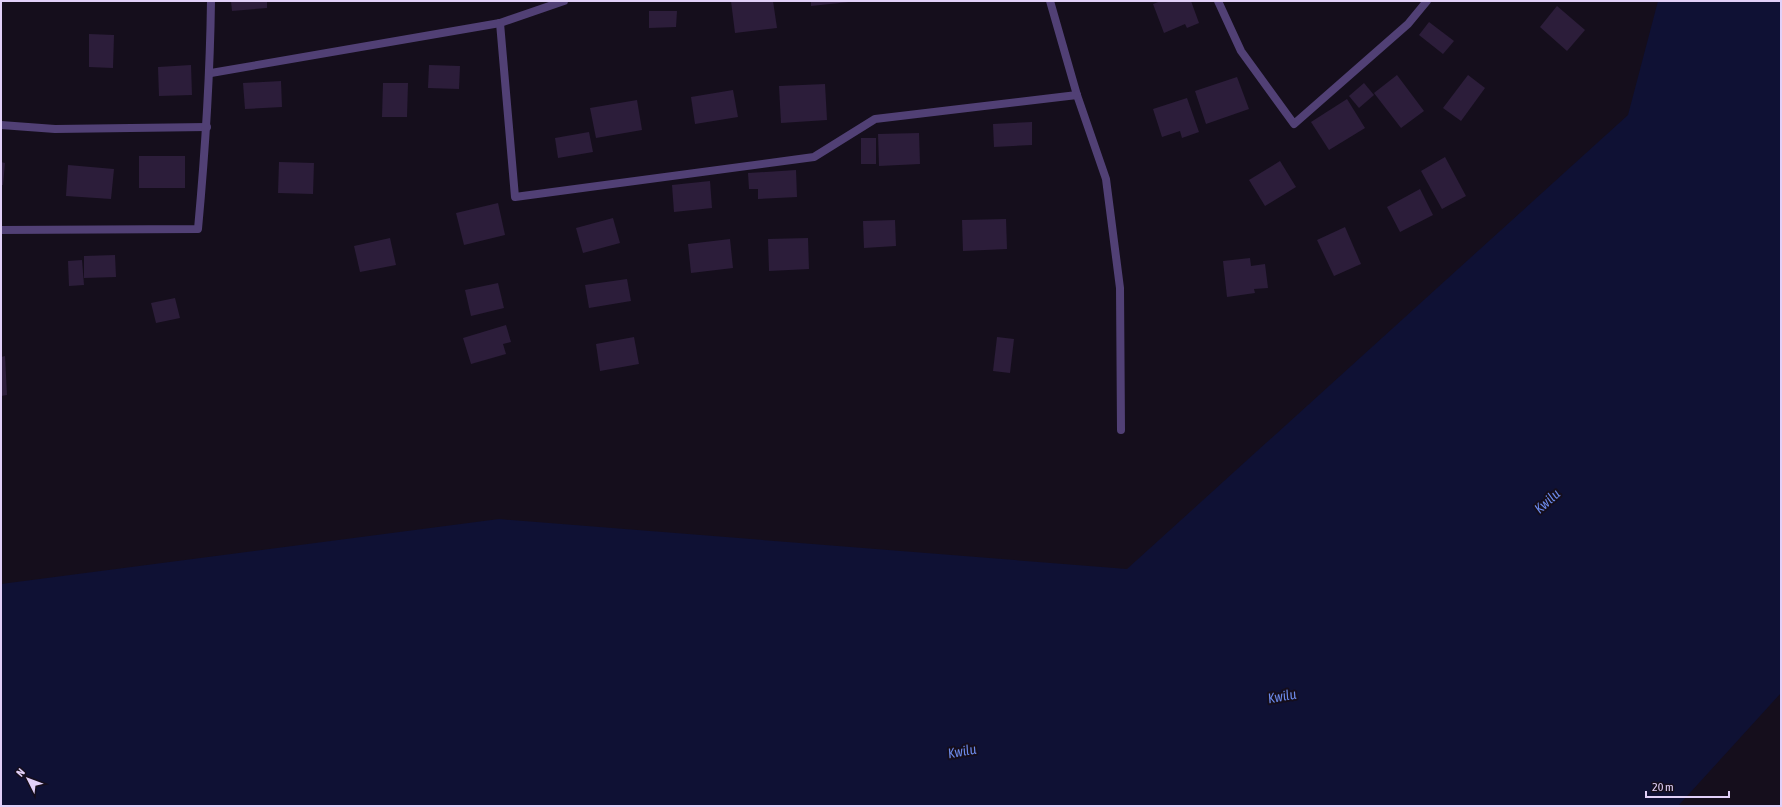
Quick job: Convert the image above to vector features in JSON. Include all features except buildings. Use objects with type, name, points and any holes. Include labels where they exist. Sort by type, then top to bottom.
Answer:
[{"type":"street","points":[[1,230],[198,229],[208,128],[211,1]]},
{"type":"street","points":[[210,73],[500,23],[564,1]]},
{"type":"street","points":[[1050,1],[1077,95],[1106,179],[1119,280],[1121,430]]},
{"type":"street","points":[[1218,1],[1241,51],[1294,124],[1408,24],[1427,1]]},
{"type":"street","points":[[500,23],[516,197],[814,157],[876,119],[1077,95]]},
{"type":"street","points":[[1,125],[55,129],[208,128]]},
{"type":"water","name":"Kwilu","points":[[1658,1],[1781,1],[1781,693],[1678,806],[1,806],[1,584],[499,519],[1127,569],[1628,115]]}]
